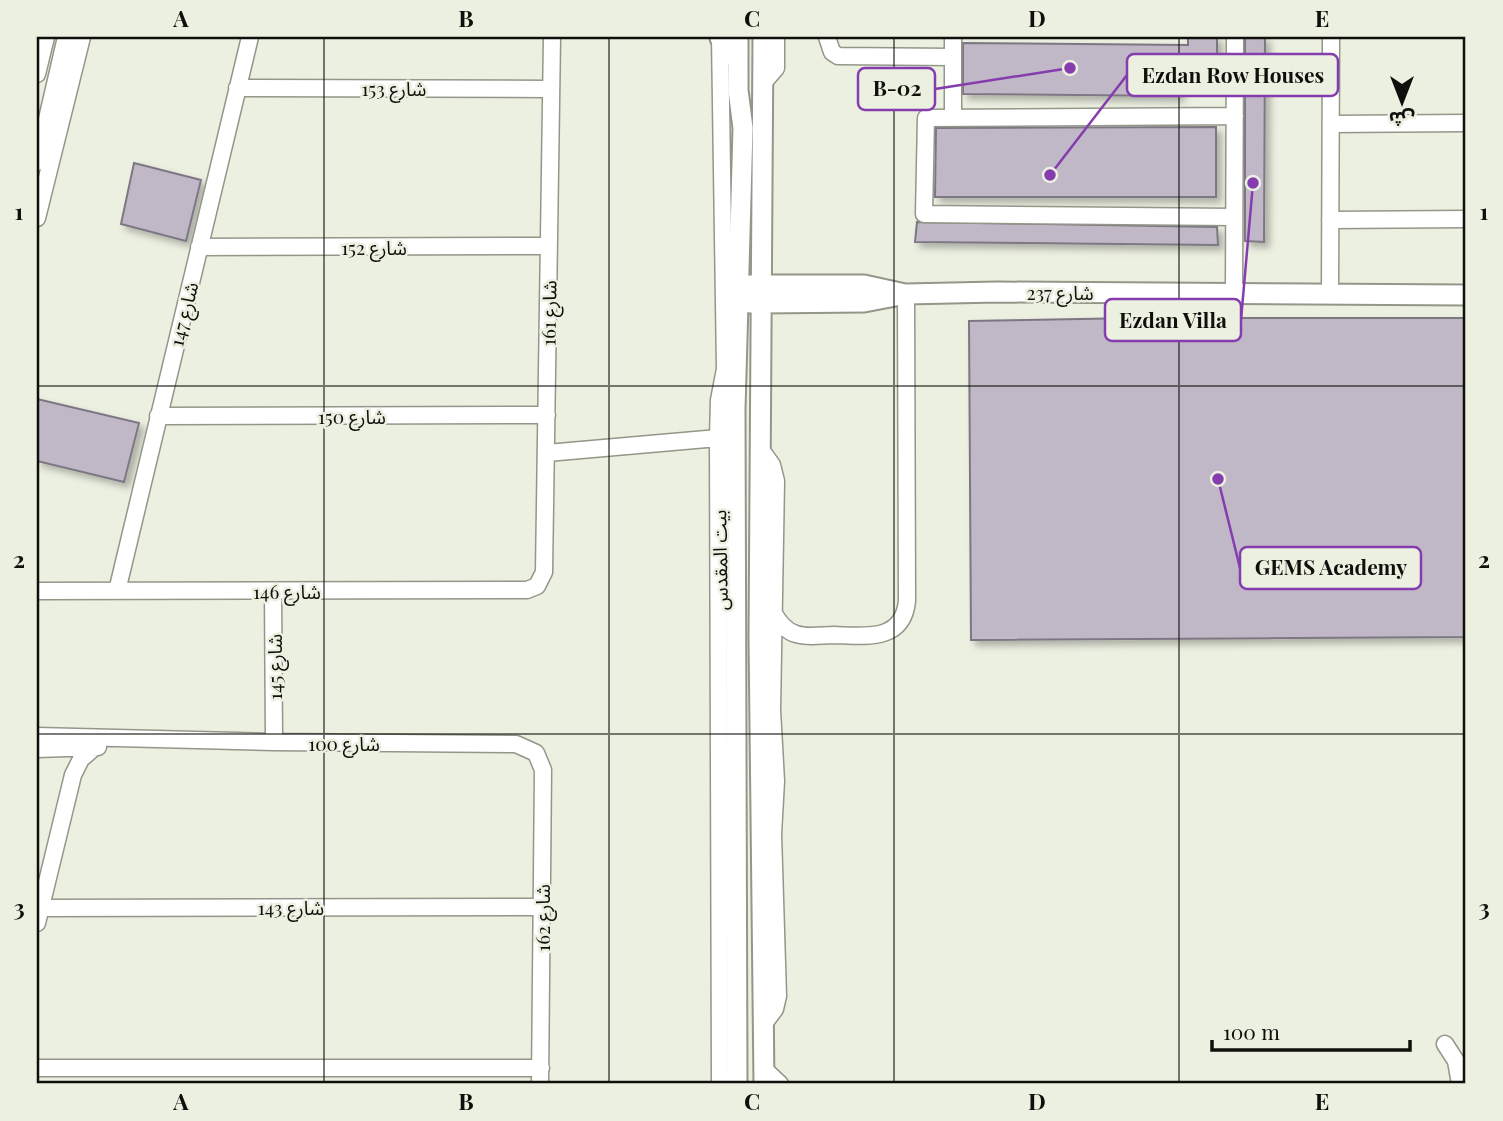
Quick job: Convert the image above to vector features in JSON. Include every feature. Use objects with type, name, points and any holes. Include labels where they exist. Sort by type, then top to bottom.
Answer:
[{"type":"street","points":[[37,74],[46,37]]},
{"type":"street","points":[[37,162],[66,37]]},
{"type":"street","points":[[37,218],[82,37]]},
{"type":"street","name":"شارع 147","points":[[117,591],[250,37]]},
{"type":"street","name":"شارع 161","points":[[537,586],[544,572],[552,37]]},
{"type":"street","points":[[720,37],[738,61]]},
{"type":"street","name":"بيت المقدس","points":[[720,37],[725,369],[719,400],[718,438],[720,1084]]},
{"type":"street","name":"بيت المقدس","points":[[737,1084],[735,409],[743,128],[738,37]]},
{"type":"street","name":"بيت المقدس","points":[[763,37],[759,637],[764,1077]]},
{"type":"street","name":"بيت المقدس","points":[[764,82],[776,68],[776,37]]},
{"type":"street","points":[[827,37],[832,52],[838,57],[953,57]]},
{"type":"street","points":[[953,37],[953,118]]},
{"type":"street","points":[[1234,292],[1235,37]]},
{"type":"street","points":[[1330,294],[1331,37]]},
{"type":"street","name":"شارع 153","points":[[237,88],[551,89]]},
{"type":"street","points":[[1233,217],[924,214],[926,118],[1235,116]]},
{"type":"street","points":[[1331,124],[1466,123]]},
{"type":"street","points":[[1330,220],[1466,219]]},
{"type":"street","name":"شارع 152","points":[[199,247],[549,246]]},
{"type":"street","name":"شارع 237","points":[[738,294],[864,285],[906,294],[1234,292],[1466,295]]},
{"type":"street","points":[[773,612],[783,627],[796,635],[880,635],[894,629],[906,609],[906,294]]},
{"type":"street","points":[[547,453],[718,438],[735,409]]},
{"type":"street","name":"شارع 150","points":[[158,416],[547,415]]},
{"type":"street","name":"بيت المقدس","points":[[762,451],[772,465],[776,481],[773,612],[776,781],[773,834],[778,996],[775,1009],[763,1025]]},
{"type":"street","name":"شارع 146","points":[[37,591],[527,590],[537,586]]},
{"type":"street","name":"شارع 145","points":[[273,592],[274,742]]},
{"type":"street","points":[[773,653],[796,635]]},
{"type":"street","name":"شارع 100","points":[[37,736],[149,740],[516,744],[536,753]]},
{"type":"street","name":"شارع 100","points":[[37,749],[95,747],[149,740]]},
{"type":"street","points":[[39,916],[73,775],[81,759],[95,747]]},
{"type":"street","points":[[60,749],[70,761],[73,775]]},
{"type":"street","name":"شارع 162","points":[[536,753],[543,770],[540,1076]]},
{"type":"street","name":"شارع 143","points":[[39,916],[542,906]]},
{"type":"street","points":[[737,926],[748,979],[749,1084]]},
{"type":"street","points":[[1445,1044],[1456,1061],[1460,1084]]},
{"type":"street","points":[[37,1069],[540,1076]]},
{"type":"street","points":[[764,1077],[780,1084]]},
{"type":"building","points":[[1188,37],[1217,37],[1217,81],[1178,81],[1179,96],[963,94],[963,43],[1188,45]]},
{"type":"building","points":[[1245,37],[1265,37],[1264,242],[1245,241]]},
{"type":"building","points":[[1216,127],[1216,197],[935,197],[936,128]]},
{"type":"building","points":[[134,163],[201,180],[186,241],[121,224]]},
{"type":"building","points":[[917,222],[1217,227],[1218,245],[915,242]]},
{"type":"building","points":[[1466,318],[1466,637],[971,640],[969,321]]},
{"type":"building","points":[[37,399],[139,423],[124,482],[37,461]]},
{"type":"place","name":"B-02","points":[[1070,68]]},
{"type":"place","name":"Ezdan Row Houses","points":[[1050,175]]},
{"type":"place","name":"Ezdan Villa","points":[[1253,183]]},
{"type":"place","name":"GEMS Academy","points":[[1218,479]]}]
